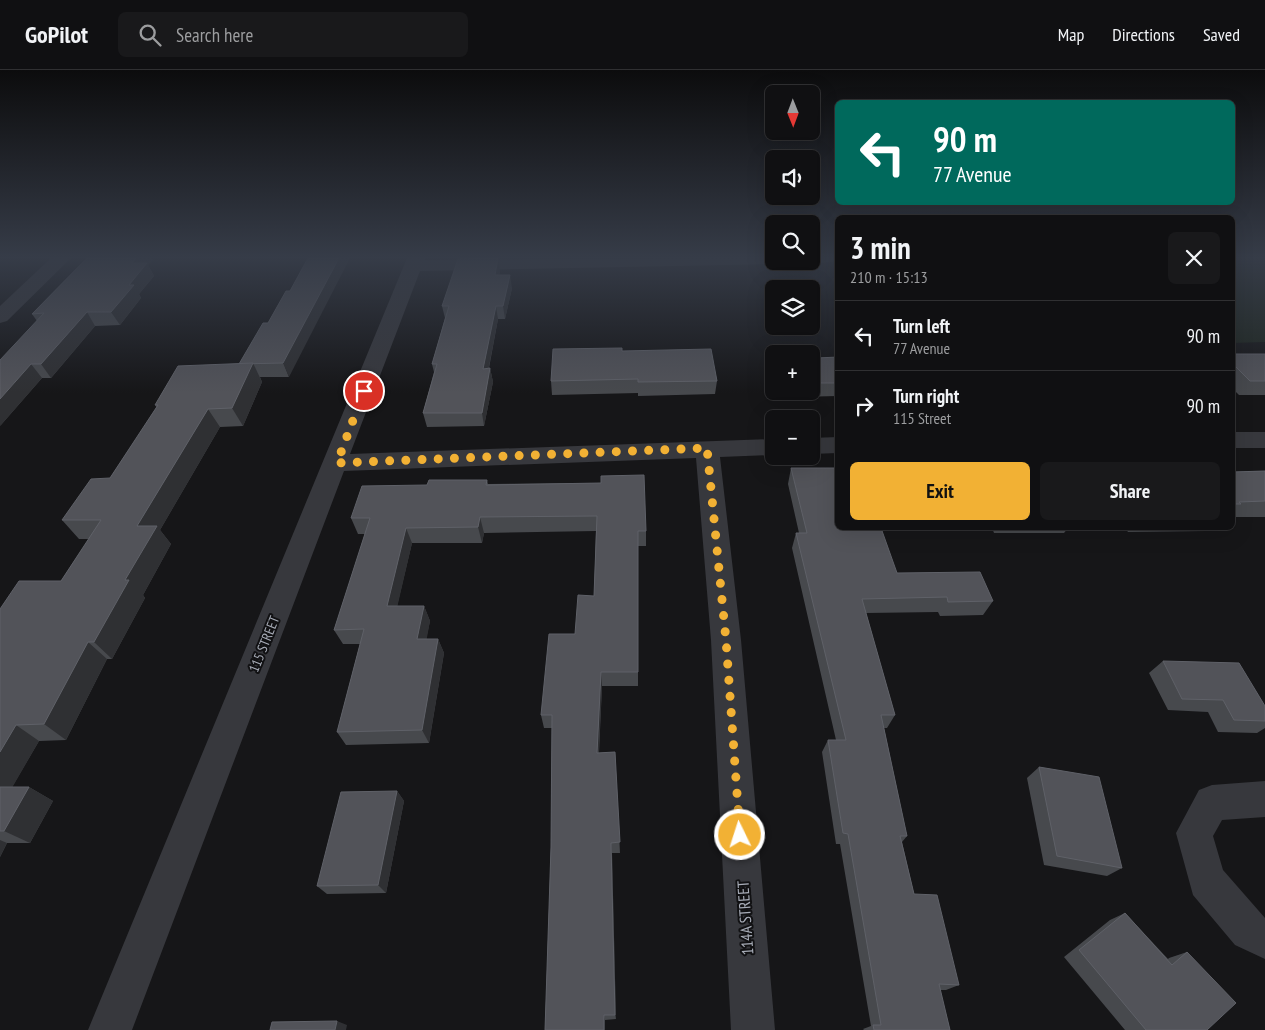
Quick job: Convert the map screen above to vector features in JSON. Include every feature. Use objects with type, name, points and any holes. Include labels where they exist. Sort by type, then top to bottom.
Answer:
[{"type":"street","points":[[0,317],[15,303]]},
{"type":"street","name":"115 STREET","points":[[110,1030],[337,463],[398,303]]},
{"type":"street","points":[[1235,440],[1265,440]]},
{"type":"street","points":[[820,446],[835,445]]},
{"type":"street","points":[[337,463],[765,446]]},
{"type":"street","name":"114A STREET","points":[[707,448],[726,640],[753,1030]]},
{"type":"street","points":[[1265,799],[1212,803],[1194,833],[1207,881],[1249,931],[1265,939]]},
{"type":"shaded area","points":[[1235,303],[1265,303],[1265,342],[1235,343]]},
{"type":"building","points":[[43,303],[119,303],[111,312],[87,312],[41,364],[31,364],[0,399],[0,360],[44,313],[32,314]]},
{"type":"building","points":[[279,303],[315,303],[283,363],[239,364],[263,323],[268,323]]},
{"type":"building","points":[[443,303],[504,303],[503,306],[496,306],[483,369],[490,368],[482,413],[423,413],[437,364],[432,364],[449,306],[442,306]]},
{"type":"building","points":[[622,348],[622,351],[711,349],[717,381],[638,382],[638,379],[551,381],[553,349]]},
{"type":"building","points":[[1235,354],[1265,354],[1265,381],[1250,381],[1235,366]]},
{"type":"building","points":[[835,357],[835,383],[820,383],[820,358]]},
{"type":"building","points":[[253,363],[232,408],[208,409],[137,526],[157,526],[125,580],[129,580],[94,642],[88,642],[44,724],[16,725],[0,752],[0,609],[19,581],[61,581],[101,520],[62,520],[91,479],[110,478],[158,405],[155,405],[178,366]]},
{"type":"building","points":[[791,468],[835,468],[835,530],[882,530],[897,573],[980,572],[993,601],[948,602],[947,597],[862,599],[895,715],[881,715],[907,836],[900,836],[914,894],[937,895],[959,985],[939,984],[950,1030],[874,1030],[873,1025],[881,1025],[848,834],[843,833],[828,740],[846,740],[796,533],[807,533]]},
{"type":"building","points":[[1265,471],[1265,501],[1239,502],[1241,504],[1235,504],[1235,472]]},
{"type":"building","points":[[644,475],[646,531],[638,531],[638,672],[601,672],[597,753],[615,752],[620,842],[611,843],[615,1015],[604,1015],[604,1030],[545,1030],[551,847],[552,715],[541,715],[549,634],[575,634],[578,595],[594,596],[597,516],[480,517],[478,527],[406,528],[387,606],[424,606],[417,639],[438,639],[422,730],[337,732],[364,629],[334,630],[370,518],[351,518],[362,486],[427,485],[429,480],[487,480],[486,485],[601,483],[601,476]]},
{"type":"building","points":[[1163,661],[1239,663],[1265,706],[1265,721],[1234,720],[1223,700],[1182,699]]},
{"type":"building","points":[[1039,767],[1099,777],[1122,868],[1057,856]]},
{"type":"building","points":[[0,787],[29,787],[4,831],[0,831]]},
{"type":"building","points":[[397,791],[378,885],[317,886],[341,792]]},
{"type":"building","points":[[1125,913],[1172,965],[1187,952],[1236,1003],[1207,1030],[1146,1030],[1079,950]]},
{"type":"building","points":[[337,1021],[335,1030],[270,1030],[272,1022]]},
{"type":"route","points":[[364,391],[337,463],[707,448],[726,640],[740,835]]}]
